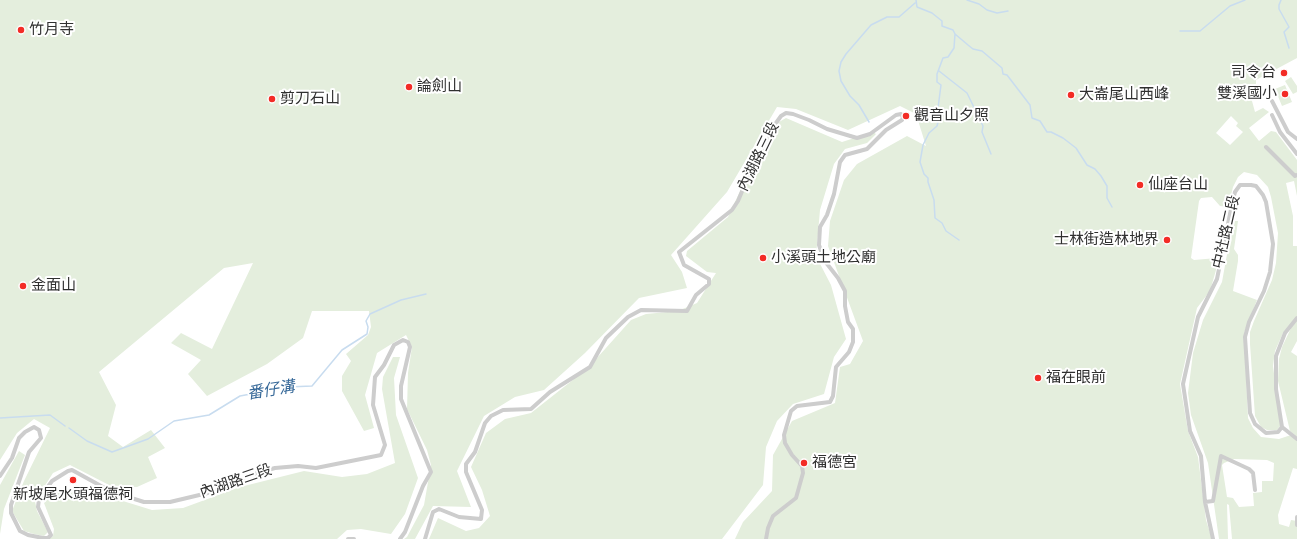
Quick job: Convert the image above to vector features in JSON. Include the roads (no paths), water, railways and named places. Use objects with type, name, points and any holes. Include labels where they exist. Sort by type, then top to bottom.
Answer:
[{"type":"street","points":[[1272,101],[1288,132],[1297,140]]},
{"type":"street","name":"內湖路三段","points":[[425,539],[433,512],[438,509],[459,517],[481,518],[482,510],[466,472],[466,464],[475,452],[485,423],[491,416],[502,410],[531,408],[550,392],[590,367],[606,338],[628,317],[641,310],[687,311],[696,295],[709,284],[709,279],[684,265],[679,252],[732,210],[756,158],[768,144],[771,130],[780,116],[786,113],[793,114],[827,129],[857,138],[870,134],[896,115],[901,114],[903,116],[902,120],[886,130],[867,149],[845,155],[840,162],[834,194],[827,215],[820,227],[819,245],[824,260],[838,278],[845,291],[846,311],[848,322],[853,330],[853,342],[849,352],[836,367],[833,396],[830,402],[797,406],[791,411],[784,435],[785,443],[792,455],[802,466],[803,473],[796,498],[773,516],[768,528],[766,539]]},
{"type":"street","points":[[1272,115],[1280,132],[1297,154]]},
{"type":"street","points":[[1266,147],[1295,176],[1297,176]]},
{"type":"street","name":"中社路二段","points":[[1213,539],[1206,502],[1201,456],[1190,431],[1186,413],[1183,392],[1184,377],[1198,317],[1217,279],[1235,192],[1238,187],[1245,184],[1256,186],[1263,195],[1267,208],[1273,244],[1272,260],[1268,276],[1246,330],[1250,413],[1255,424],[1266,432],[1278,432],[1282,427]]},
{"type":"street","points":[[1297,318],[1285,333],[1276,356],[1276,389],[1282,427],[1297,439]]},
{"type":"street","name":"內湖路三段","points":[[0,476],[12,458],[18,438],[25,432],[34,428],[39,430],[41,438],[29,452],[11,505],[11,513],[20,531],[28,535],[48,538],[51,535],[38,507],[39,499],[52,481],[68,470],[72,470],[112,492],[144,502],[170,502],[212,492],[257,473],[275,468],[298,466],[316,468],[381,455],[385,445],[373,405],[375,377],[384,365],[394,344],[403,340],[408,342],[410,347],[401,386],[401,399],[431,472],[423,486],[405,532],[400,539]]},
{"type":"street","points":[[1206,502],[1213,500],[1221,456],[1249,469],[1254,473],[1255,490]]},
{"type":"street","points":[[1297,517],[1297,525]]},
{"type":"street","points":[[348,539],[354,539]]},
{"type":"waterway","points":[[916,0],[917,7],[932,13],[942,21],[942,26],[953,30],[955,34],[973,49],[982,51],[1002,68],[1003,74],[1007,75],[1030,105],[1032,118],[1040,121],[1047,132],[1051,132],[1063,138],[1076,148],[1087,165],[1095,169],[1101,176],[1107,186],[1107,198],[1112,207]]},
{"type":"waterway","points":[[967,0],[979,4],[987,10],[997,13],[1008,11]]},
{"type":"waterway","points":[[1180,31],[1200,31],[1230,6],[1245,0]]},
{"type":"waterway","points":[[1281,0],[1279,9],[1289,27],[1284,32],[1289,48]]},
{"type":"waterway","points":[[869,122],[859,105],[850,96],[841,81],[839,71],[841,62],[871,25],[887,17],[899,17],[915,3]]},
{"type":"waterway","points":[[955,34],[954,48],[948,57],[943,58],[937,74],[937,82],[941,85],[938,108],[942,114],[939,118],[937,126],[929,133],[923,145],[920,162],[924,174],[928,178],[934,200],[935,218],[942,223],[946,231],[959,240]]},
{"type":"waterway","points":[[939,71],[967,93],[983,126],[982,132],[991,154]]},
{"type":"waterway","name":"番仔溝","points":[[69,428],[87,441],[112,452],[148,439],[174,421],[209,415],[240,396],[288,387],[312,386],[342,350],[367,334],[368,327],[366,321],[370,314],[401,300],[426,294]]},
{"type":"waterway","name":"番仔溝","points":[[0,418],[50,415],[65,426]]},
{"type":"place","name":"竹月寺","points":[[21,30]]},
{"type":"place","name":"司令台","points":[[1284,73]]},
{"type":"place","name":"論劍山","points":[[409,87]]},
{"type":"place","name":"雙溪國小","points":[[1285,94]]},
{"type":"place","name":"大崙尾山西峰","points":[[1071,95]]},
{"type":"place","name":"剪刀石山","points":[[272,99]]},
{"type":"place","name":"觀音山夕照","points":[[906,116]]},
{"type":"place","name":"仙座台山","points":[[1140,185]]},
{"type":"place","name":"士林街造林地界","points":[[1167,240]]},
{"type":"place","name":"小溪頭土地公廟","points":[[763,258]]},
{"type":"place","name":"金面山","points":[[23,286]]},
{"type":"place","name":"福在眼前","points":[[1038,378]]},
{"type":"place","name":"福德宮","points":[[804,463]]},
{"type":"place","name":"新坡尾水頭福德祠","points":[[73,480]]}]
